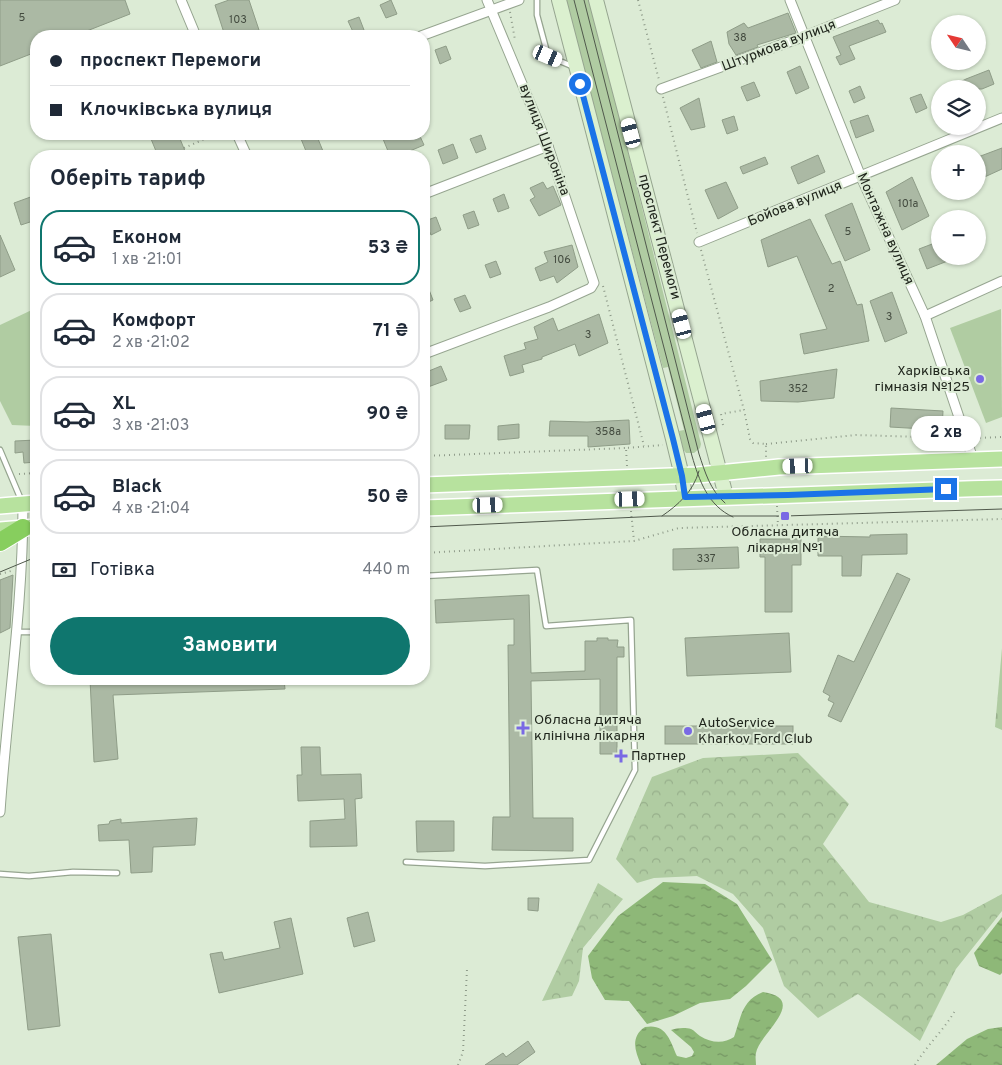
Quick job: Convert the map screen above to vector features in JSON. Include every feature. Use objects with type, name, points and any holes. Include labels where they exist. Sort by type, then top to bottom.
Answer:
[{"type":"highway","points":[[0,542],[30,528]]},
{"type":"main road","points":[[559,0],[682,476],[685,497]]},
{"type":"main road","name":"проспект Перемоги","points":[[596,0],[726,496]]},
{"type":"main road","points":[[430,485],[682,476],[721,474],[779,467],[1002,459]]},
{"type":"main road","points":[[430,508],[685,497],[1002,488]]},
{"type":"main road","points":[[0,506],[29,504]]},
{"type":"main road","points":[[0,530],[30,528]]},
{"type":"street","points":[[181,0],[194,30]]},
{"type":"street","name":"вулиця Широніна","points":[[430,352],[549,307],[591,288],[594,283],[548,146],[487,0]]},
{"type":"street","points":[[430,33],[519,0]]},
{"type":"street","name":"Монтажна вулиця","points":[[790,0],[861,177],[925,316],[973,460]]},
{"type":"street","name":"Штурмова вулиця","points":[[662,90],[895,0]]},
{"type":"street","name":"Бойова вулиця","points":[[699,242],[1002,118]]},
{"type":"street","points":[[430,192],[548,146]]},
{"type":"street","points":[[925,316],[1002,281]]},
{"type":"street","points":[[0,812],[5,739],[30,528],[29,504]]},
{"type":"lane","points":[[537,0],[536,15],[548,56],[576,68]]},
{"type":"lane","points":[[0,450],[10,474],[29,504]]},
{"type":"lane","points":[[406,862],[485,866],[589,860],[634,770],[632,620],[546,626],[537,570],[430,576]]},
{"type":"lane","points":[[17,632],[30,632]]},
{"type":"lane","points":[[0,874],[29,876],[73,872],[117,873]]},
{"type":"path","points":[[184,148],[202,140]]},
{"type":"path","points":[[723,425],[721,414],[744,410]]},
{"type":"path","points":[[766,444],[856,435],[1002,437]]},
{"type":"path","points":[[430,456],[626,448],[665,444]]},
{"type":"path","points":[[626,448],[627,466]]},
{"type":"path","points":[[10,474],[30,473]]},
{"type":"path","points":[[777,505],[778,526]]},
{"type":"path","points":[[631,508],[634,541]]},
{"type":"path","points":[[430,553],[634,541],[679,528],[1002,519]]},
{"type":"path","points":[[458,1065],[463,1052],[467,969]]},
{"type":"path","points":[[915,1065],[921,1054],[949,1022],[956,1009]]},
{"type":"green space","points":[[566,0],[590,0],[701,444],[700,448],[694,453],[686,453],[683,449],[679,431],[684,430],[668,367],[663,368]]},
{"type":"green space","name":"Харківська гімназія №125","points":[[1001,309],[1002,417],[986,423],[950,328]]},
{"type":"green space","points":[[30,311],[30,426],[12,425],[0,401],[0,325]]},
{"type":"green space","points":[[1002,648],[1002,730],[995,727]]},
{"type":"green space","points":[[798,753],[849,804],[823,844],[869,902],[941,922],[963,915],[1002,894],[1002,911],[956,969],[920,1041],[858,994],[818,1018],[784,986],[763,928],[733,894],[697,876],[654,878],[637,883],[616,859],[652,777],[703,758]]},
{"type":"green space","points":[[598,883],[623,899],[583,948],[579,981],[572,996],[542,1001]]},
{"type":"water","points":[[663,882],[705,884],[737,904],[772,960],[730,999],[700,1003],[673,1016],[647,1024],[629,1001],[605,1000],[592,978],[588,956],[618,916]]},
{"type":"water","points":[[1002,917],[1002,973],[1000,975],[979,966],[974,953]]},
{"type":"water","points":[[763,992],[776,996],[782,1002],[782,1009],[759,1045],[756,1054],[756,1065],[641,1065],[635,1044],[637,1035],[645,1027],[652,1026],[663,1030],[677,1056],[686,1058],[692,1056],[694,1052],[691,1047],[671,1030],[691,1029],[700,1036],[713,1041],[722,1042],[730,1039],[734,1037],[746,1004],[756,995]]},
{"type":"water","points":[[1002,1027],[1002,1065],[936,1065],[967,1039],[988,1029]]},
{"type":"building","points":[[0,0],[125,0],[130,14],[89,30],[30,30],[30,54],[0,66]]},
{"type":"building","points":[[229,0],[249,0],[259,30],[223,30],[215,5]]},
{"type":"building","points":[[391,0],[397,14],[386,18],[380,5]]},
{"type":"building","points":[[788,13],[796,33],[757,45],[758,47],[736,55],[729,44],[727,32],[744,23],[748,28]]},
{"type":"building","points":[[359,17],[364,30],[352,30],[348,21]]},
{"type":"building","points":[[878,20],[880,24],[882,23],[886,32],[849,46],[855,59],[840,65],[836,57],[841,55],[833,37]]},
{"type":"building","points":[[711,41],[717,62],[701,68],[692,50]]},
{"type":"building","points":[[446,46],[451,59],[440,64],[435,50]]},
{"type":"building","points":[[800,66],[809,88],[796,94],[787,72]]},
{"type":"building","points":[[989,70],[994,84],[986,87],[986,80],[964,80]]},
{"type":"building","points":[[754,82],[760,96],[747,101],[741,87]]},
{"type":"building","points":[[860,86],[865,98],[854,103],[849,91]]},
{"type":"building","points":[[921,94],[927,108],[916,113],[910,98]]},
{"type":"building","points":[[699,98],[705,127],[691,130],[680,108]]},
{"type":"building","points":[[868,115],[874,131],[856,138],[850,121]]},
{"type":"building","points":[[734,116],[738,130],[727,134],[722,120]]},
{"type":"building","points":[[481,135],[486,149],[476,153],[470,139]]},
{"type":"building","points":[[151,140],[180,140],[185,150],[156,150]]},
{"type":"building","points":[[301,140],[318,140],[323,150],[306,150]]},
{"type":"building","points":[[383,140],[422,140],[424,145],[412,150],[388,150]]},
{"type":"building","points":[[453,144],[458,158],[443,164],[438,150]]},
{"type":"building","points":[[1002,148],[1002,169],[986,176],[986,154]]},
{"type":"building","points":[[818,155],[825,172],[798,184],[791,167]]},
{"type":"building","points":[[765,157],[768,164],[743,174],[740,167]]},
{"type":"building","points":[[912,177],[929,216],[902,230],[886,192]]},
{"type":"building","points":[[543,182],[547,189],[553,186],[561,205],[539,216],[530,200],[535,197],[530,188]]},
{"type":"building","points":[[726,182],[738,208],[718,219],[705,190]]},
{"type":"building","points":[[504,194],[509,208],[498,212],[493,199]]},
{"type":"building","points":[[30,197],[30,222],[21,225],[14,203]]},
{"type":"building","points":[[852,203],[870,250],[845,261],[825,215]]},
{"type":"building","points":[[474,211],[479,225],[468,229],[463,215]]},
{"type":"building","points":[[436,217],[441,230],[431,235],[430,233],[430,219]]},
{"type":"building","points":[[810,219],[832,264],[840,261],[857,305],[862,304],[869,341],[804,354],[800,334],[827,329],[797,256],[768,267],[761,240]]},
{"type":"building","points":[[0,235],[15,270],[0,277]]},
{"type":"building","points":[[931,244],[931,265],[937,265],[927,269],[919,249]]},
{"type":"building","points":[[572,245],[578,267],[557,283],[554,276],[540,281],[535,268],[548,262],[544,252]]},
{"type":"building","points":[[496,261],[501,274],[490,278],[485,265]]},
{"type":"building","points":[[892,292],[907,333],[885,342],[870,301]]},
{"type":"building","points":[[465,295],[471,308],[460,312],[454,299]]},
{"type":"building","points":[[599,314],[608,343],[579,356],[575,344],[542,357],[542,359],[522,365],[524,372],[510,376],[504,356],[526,349],[524,343],[538,339],[534,327],[553,318],[558,331]]},
{"type":"building","points":[[441,366],[447,380],[430,386],[430,371]]},
{"type":"building","points":[[837,369],[834,398],[798,402],[761,401],[760,381]]},
{"type":"building","points":[[891,408],[943,411],[942,430],[890,427]]},
{"type":"building","points":[[629,420],[630,444],[588,447],[588,436],[549,436],[550,421]]},
{"type":"building","points":[[519,424],[519,438],[498,440],[498,426]]},
{"type":"building","points":[[445,425],[470,425],[469,439],[445,439]]},
{"type":"building","points":[[30,440],[30,462],[24,463],[23,452],[15,453],[15,441]]},
{"type":"building","points":[[907,534],[907,554],[862,555],[861,576],[842,576],[842,556],[818,556],[818,536],[870,537],[870,535]]},
{"type":"building","points":[[760,539],[801,539],[801,565],[792,565],[792,612],[765,612],[765,557],[760,557]]},
{"type":"building","points":[[738,547],[739,568],[673,570],[673,549]]},
{"type":"building","points":[[897,573],[910,579],[841,722],[828,716],[834,703],[828,700],[830,696],[823,692],[838,655],[854,662]]},
{"type":"building","points":[[13,575],[10,628],[0,633],[0,580]]},
{"type":"building","points":[[529,595],[531,673],[585,671],[585,641],[597,641],[597,638],[608,638],[608,640],[618,640],[617,647],[624,647],[624,657],[617,657],[617,754],[600,754],[600,679],[531,681],[533,818],[573,818],[573,851],[492,850],[493,817],[510,817],[508,645],[514,645],[514,619],[436,623],[435,600]]},
{"type":"building","points":[[789,633],[791,672],[687,676],[685,638]]},
{"type":"building","points":[[90,685],[285,685],[285,689],[113,695],[118,759],[94,762]]},
{"type":"building","points":[[665,726],[793,726],[793,744],[665,744]]},
{"type":"building","points":[[301,747],[320,747],[321,775],[361,774],[362,798],[355,799],[357,846],[310,847],[310,821],[345,819],[344,799],[298,801],[297,775],[302,775]]},
{"type":"building","points":[[197,818],[195,845],[153,847],[152,872],[131,873],[129,840],[99,841],[98,825],[109,824],[110,821],[121,819],[121,823]]},
{"type":"building","points":[[416,821],[454,821],[454,851],[417,852]]},
{"type":"building","points":[[528,898],[539,898],[538,911],[528,910]]},
{"type":"building","points":[[368,912],[375,941],[354,947],[347,918]]},
{"type":"building","points":[[291,918],[303,974],[219,993],[210,954],[222,952],[224,960],[280,948],[274,922]]},
{"type":"building","points":[[51,934],[60,1026],[28,1030],[18,937]]},
{"type":"building","points":[[528,1041],[535,1052],[517,1065],[485,1065],[503,1053],[506,1057]]},
{"type":"tram line","points":[[574,0],[692,456],[701,483],[711,499],[724,512],[733,517]]},
{"type":"tram line","points":[[584,0],[699,454],[712,487],[725,503]]},
{"type":"tram line","points":[[662,516],[689,492],[699,471]]},
{"type":"tram line","points":[[430,527],[661,516],[785,516],[1002,509]]},
{"type":"tram line","points":[[0,572],[30,560]]},
{"type":"place","name":"Харківська гімназія №125","points":[[980,379]]},
{"type":"place","name":"Обласна дитяча лікарня №1","points":[[785,516]]},
{"type":"place","name":"Обласна дитяча клінічна лікарня","points":[[523,728]]},
{"type":"place","name":"AutoService Kharkov Ford Club","points":[[688,731]]},
{"type":"place","name":"Партнер","points":[[621,756]]},
{"type":"route","points":[[580,84],[673,439],[685,497],[946,489]]}]
